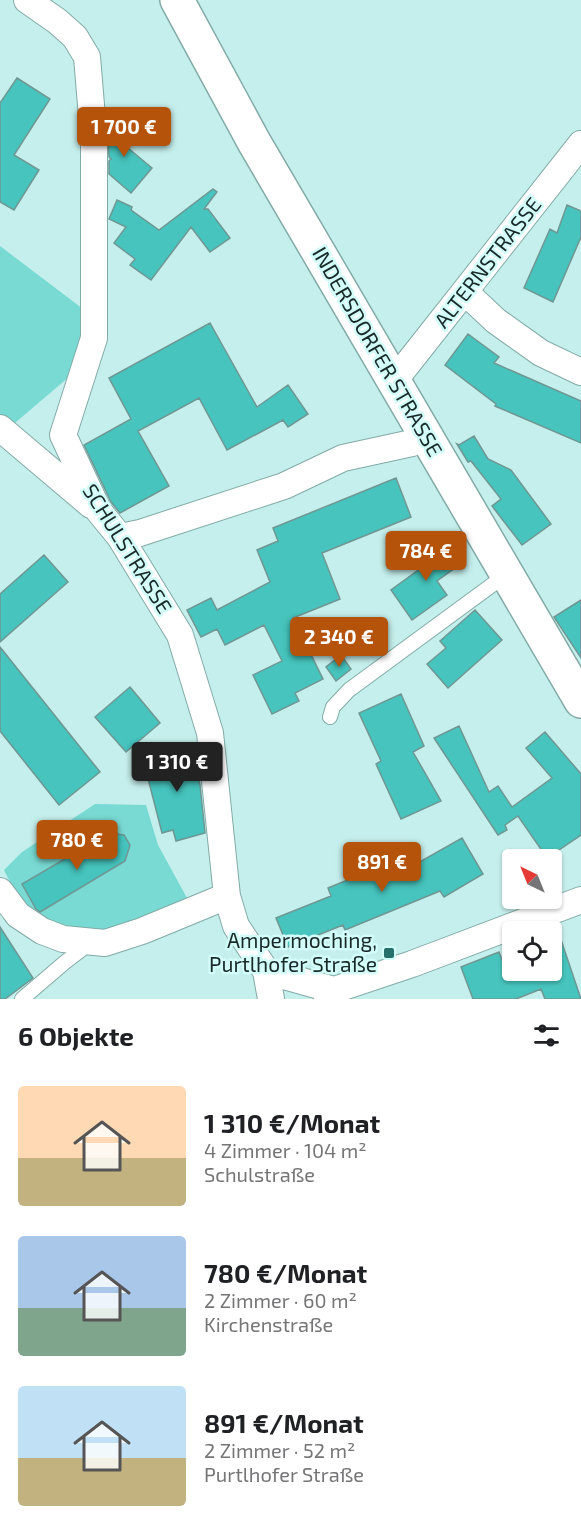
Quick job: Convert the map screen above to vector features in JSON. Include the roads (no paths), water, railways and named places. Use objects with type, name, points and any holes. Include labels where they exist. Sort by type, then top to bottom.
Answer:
[{"type":"street","name":"SCHULSTRASSE","points":[[27,0],[75,37],[87,57],[94,141],[94,338],[63,435],[98,510],[120,537],[180,634],[210,734],[227,896],[236,926],[266,971],[271,999]]},
{"type":"street","name":"INDERSDORFER STRASSE","points":[[177,0],[254,142],[581,701]]},
{"type":"street","name":"ALTERNSTRASSE","points":[[394,381],[581,144]]},
{"type":"street","points":[[465,292],[496,321],[541,353],[581,372]]},
{"type":"street","points":[[0,428],[98,510]]},
{"type":"street","points":[[120,537],[140,533],[284,486],[344,458],[426,437]]},
{"type":"street","points":[[0,891],[18,915],[42,931],[63,939],[105,943],[227,896]]},
{"type":"street","points":[[266,971],[331,995],[581,900]]},
{"type":"lane","points":[[330,717],[333,707],[348,690],[507,574]]},
{"type":"lane","points":[[22,999],[92,942]]},
{"type":"place","name":"Ampermoching, Purtlhofer Straße","points":[[389,953]]}]
